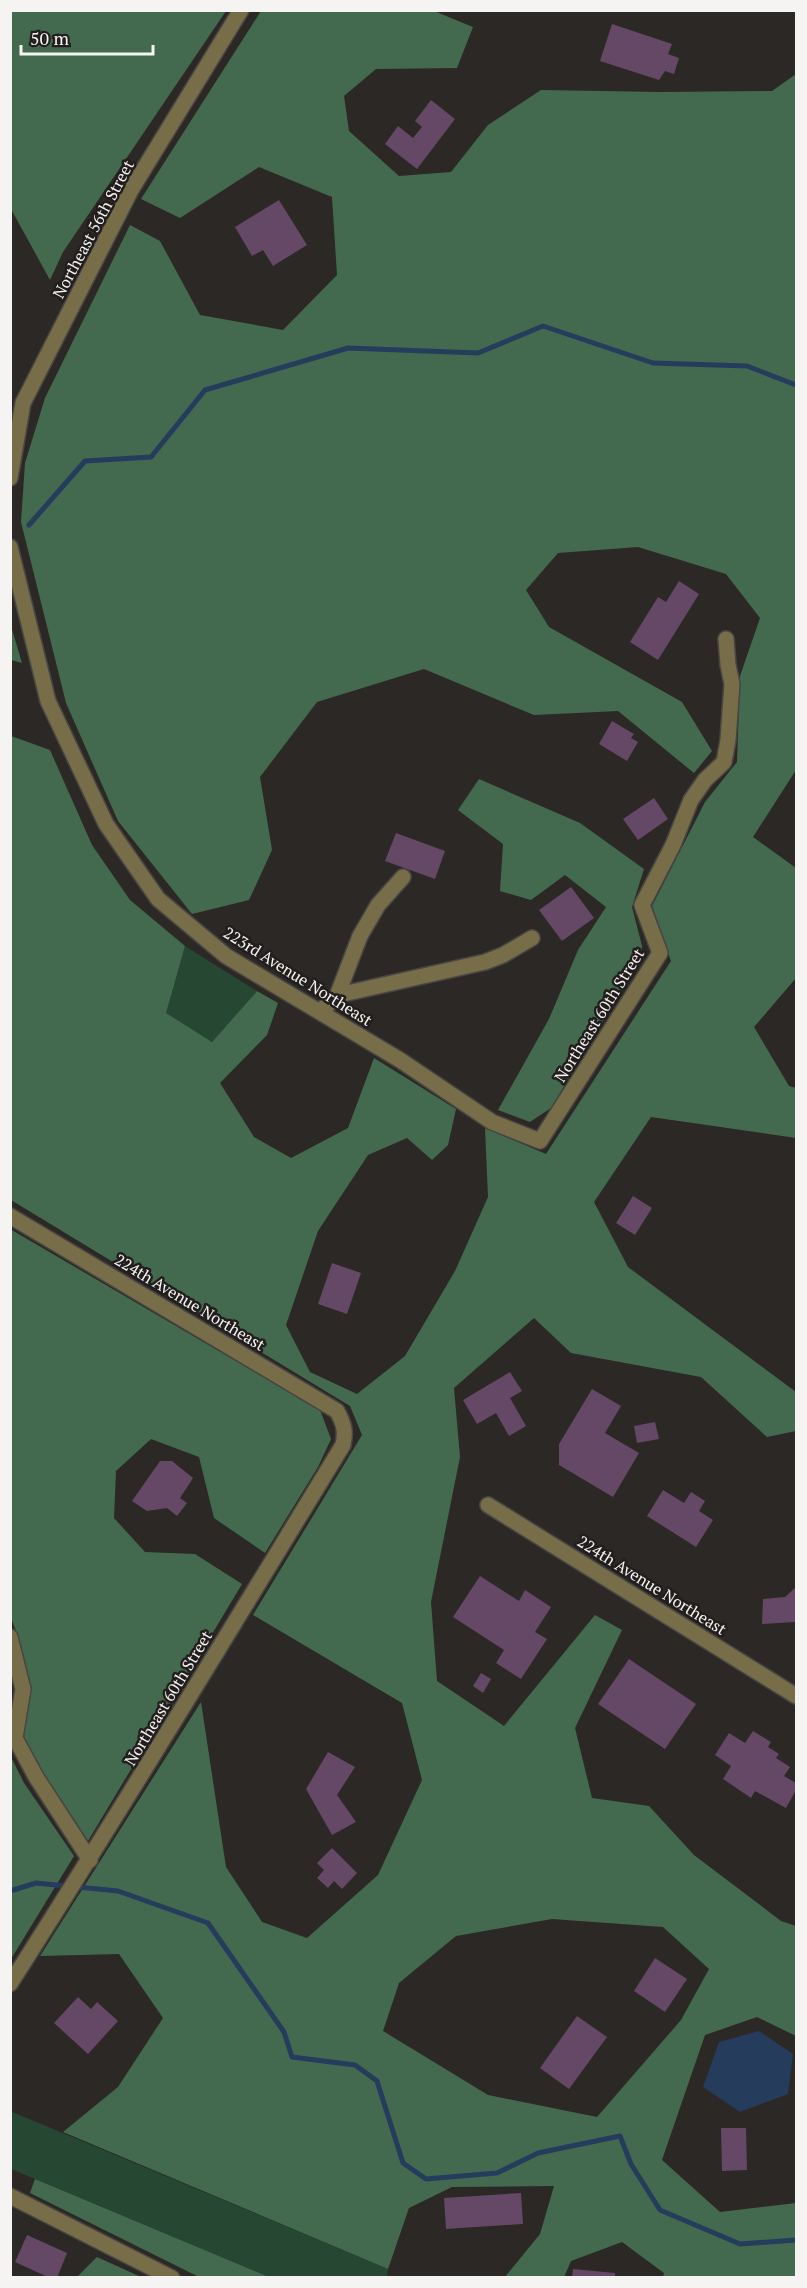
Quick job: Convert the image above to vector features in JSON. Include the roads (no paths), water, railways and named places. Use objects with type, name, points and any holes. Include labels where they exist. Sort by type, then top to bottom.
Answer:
[{"type":"street","name":"Northeast 56th Street","points":[[10,478],[23,403],[131,190],[241,10]]},
{"type":"street","name":"223rd Avenue Northeast","points":[[10,547],[48,701],[106,824],[158,899],[226,956],[400,1060],[492,1122],[540,1142]]},
{"type":"street","name":"Northeast 60th Street","points":[[540,1142],[660,953],[642,905],[673,845],[691,800],[705,780],[724,762],[732,684],[726,639]]},
{"type":"street","points":[[337,996],[360,936],[378,905],[403,878]]},
{"type":"street","points":[[319,1011],[337,996],[485,962],[503,955],[532,938]]},
{"type":"street","name":"224th Avenue Northeast","points":[[10,1216],[338,1411],[345,1426]]},
{"type":"street","name":"Northeast 60th Street","points":[[10,1984],[86,1867],[343,1445],[345,1426]]},
{"type":"street","name":"224th Avenue Northeast","points":[[488,1505],[796,1696]]},
{"type":"street","points":[[10,1637],[23,1689],[15,1738],[86,1867]]},
{"type":"street","points":[[10,2196],[172,2277]]},
{"type":"water","points":[[759,2031],[793,2054],[788,2094],[740,2112],[703,2087],[719,2042]]},
{"type":"waterway","points":[[29,525],[85,461],[151,457],[205,390],[348,348],[478,353],[543,326],[653,363],[747,366],[796,385]]},
{"type":"waterway","points":[[10,1891],[36,1883],[118,1891],[208,1923],[284,2032],[292,2057],[355,2065],[377,2081],[403,2163],[426,2179],[497,2173],[538,2153],[620,2136],[631,2164],[660,2210],[740,2244],[796,2240]]}]
